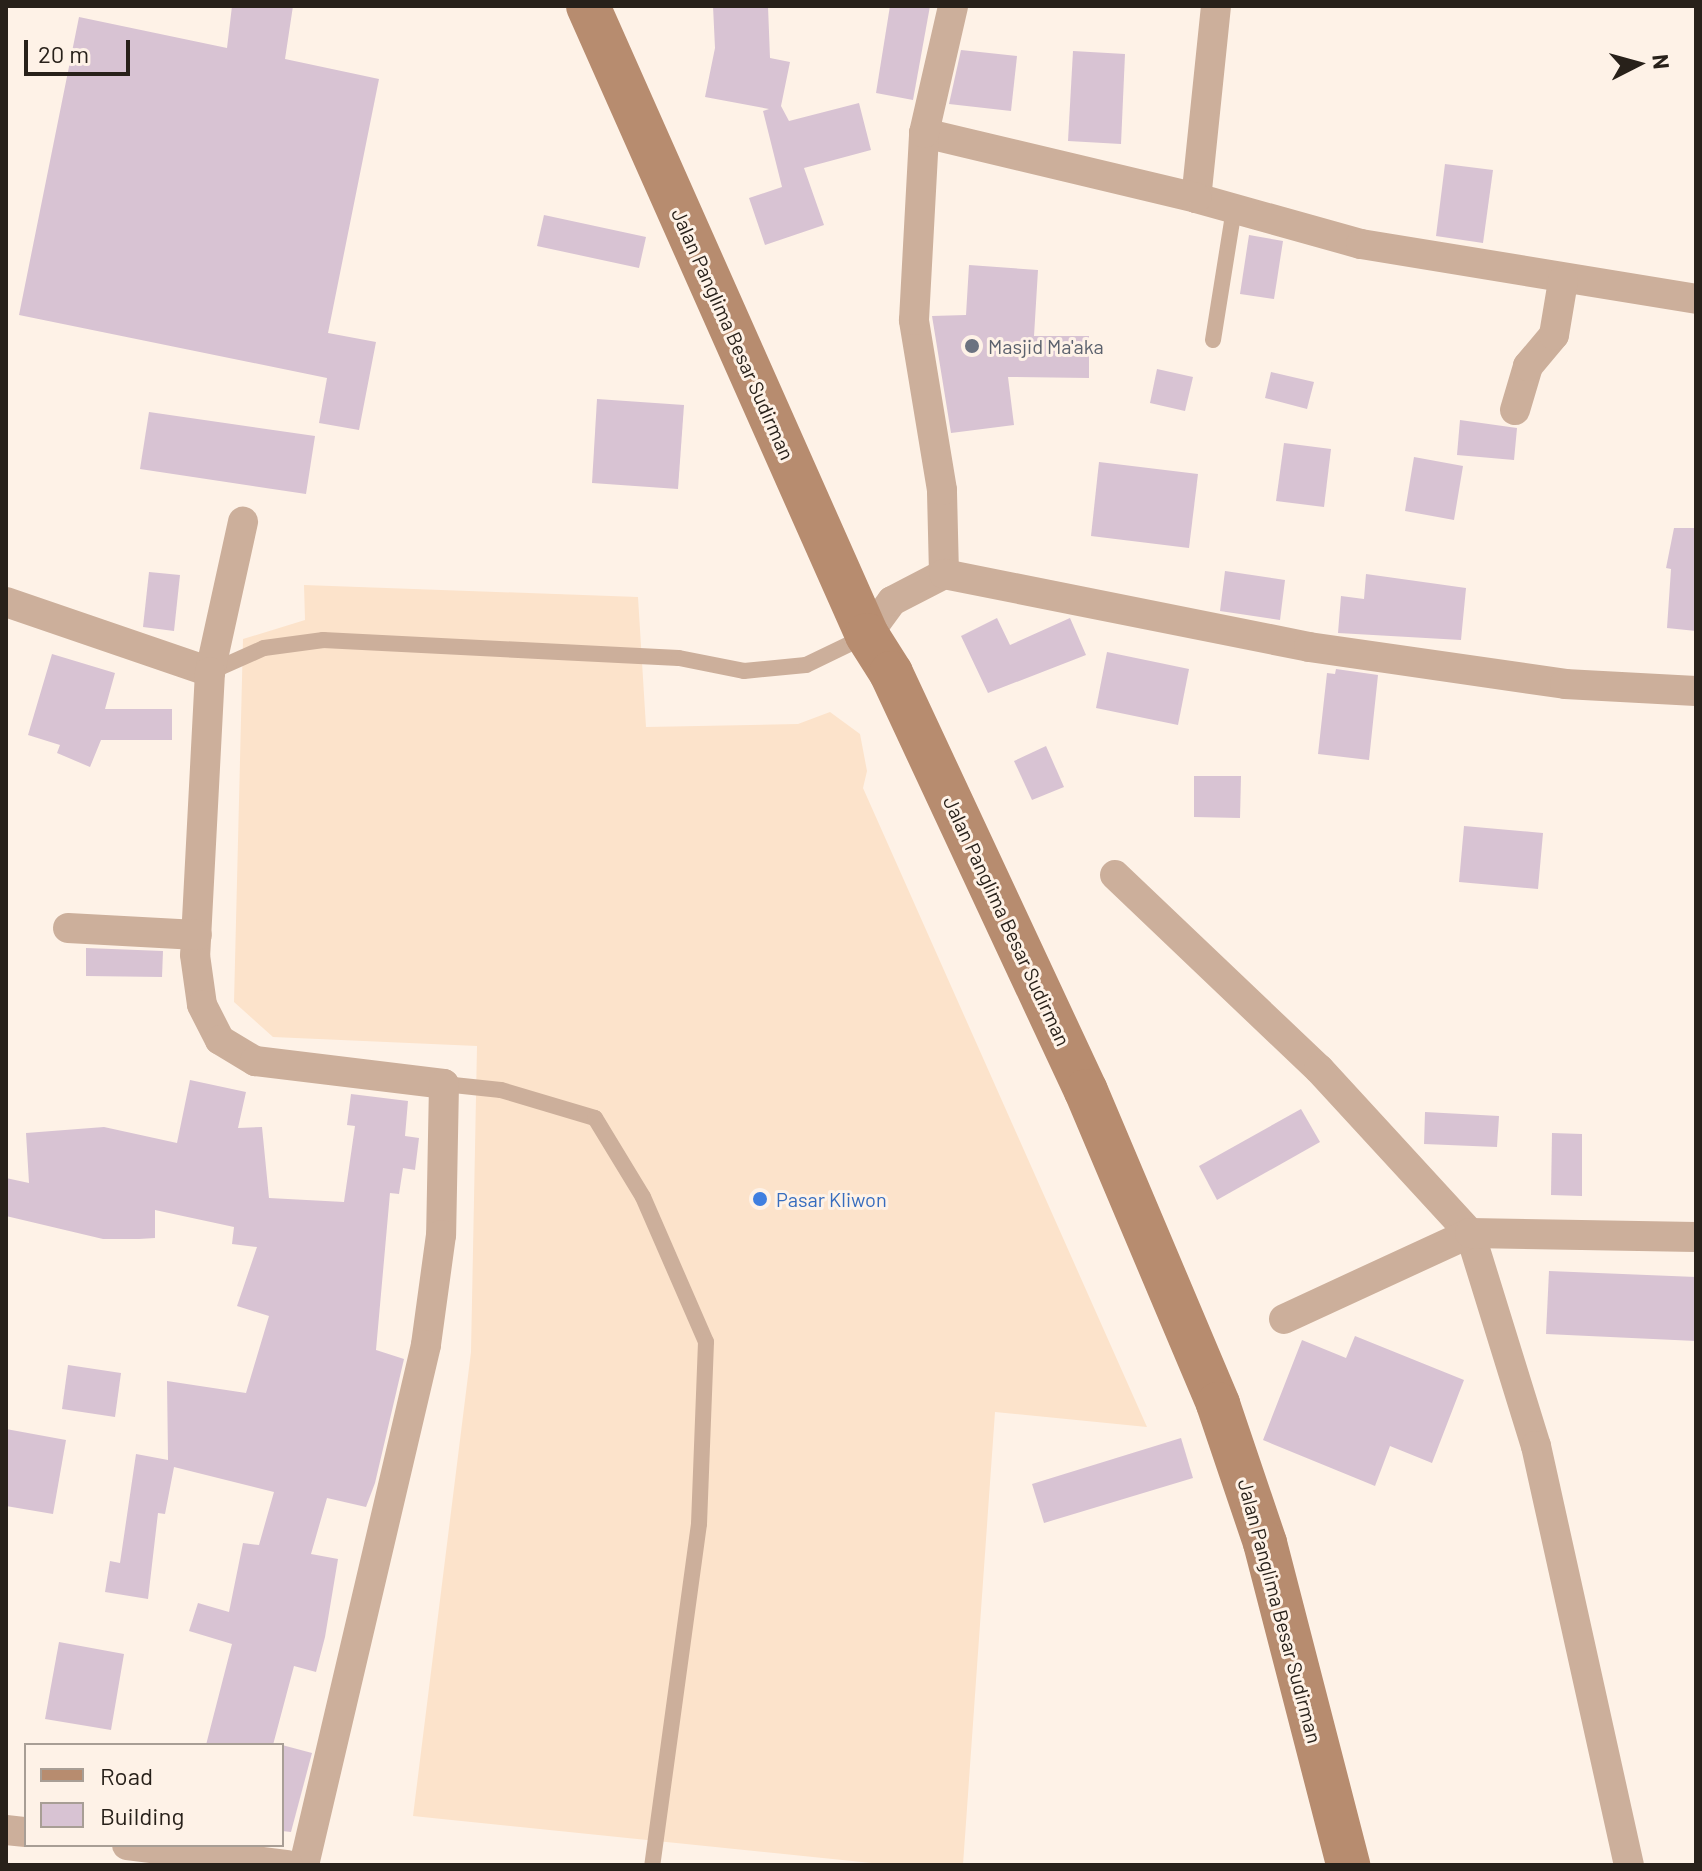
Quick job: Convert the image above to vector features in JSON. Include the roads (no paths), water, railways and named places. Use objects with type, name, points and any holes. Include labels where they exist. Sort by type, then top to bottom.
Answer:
[{"type":"main road","name":"Jalan Panglima Besar Sudirman","points":[[588,6],[867,635],[891,673],[1086,1091],[1218,1404],[1265,1543],[1348,1865]]},
{"type":"street","points":[[944,574],[942,490],[914,320],[924,133],[953,6]]},
{"type":"street","points":[[1196,198],[1216,6]]},
{"type":"street","points":[[924,133],[1196,198],[1361,244],[1563,281],[1696,299]]},
{"type":"street","points":[[1515,410],[1533,355],[1554,335],[1563,281]]},
{"type":"street","points":[[243,522],[210,672],[197,935],[202,1005],[220,1040],[255,1061],[297,1069],[444,1084],[441,1235],[426,1345],[304,1865]]},
{"type":"street","points":[[867,635],[892,601],[944,574],[1324,649],[1565,684],[1696,691]]},
{"type":"street","points":[[6,602],[210,672]]},
{"type":"street","points":[[1115,875],[1319,1069],[1470,1233],[1536,1446],[1629,1865]]},
{"type":"street","points":[[68,928],[197,935]]},
{"type":"street","points":[[1284,1319],[1470,1233],[1696,1237]]},
{"type":"street","points":[[133,1847],[168,1858],[288,1865]]},
{"type":"lane","points":[[1213,340],[1234,209]]},
{"type":"lane","points":[[210,672],[264,648],[323,640],[679,658],[744,671],[806,665],[867,635]]},
{"type":"lane","points":[[444,1084],[501,1090],[595,1118],[643,1197],[706,1342],[699,1524],[652,1865]]},
{"type":"place","name":"Masjid Ma'aka","points":[[972,346]]},
{"type":"place","name":"Pasar Kliwon","points":[[760,1199]]}]
